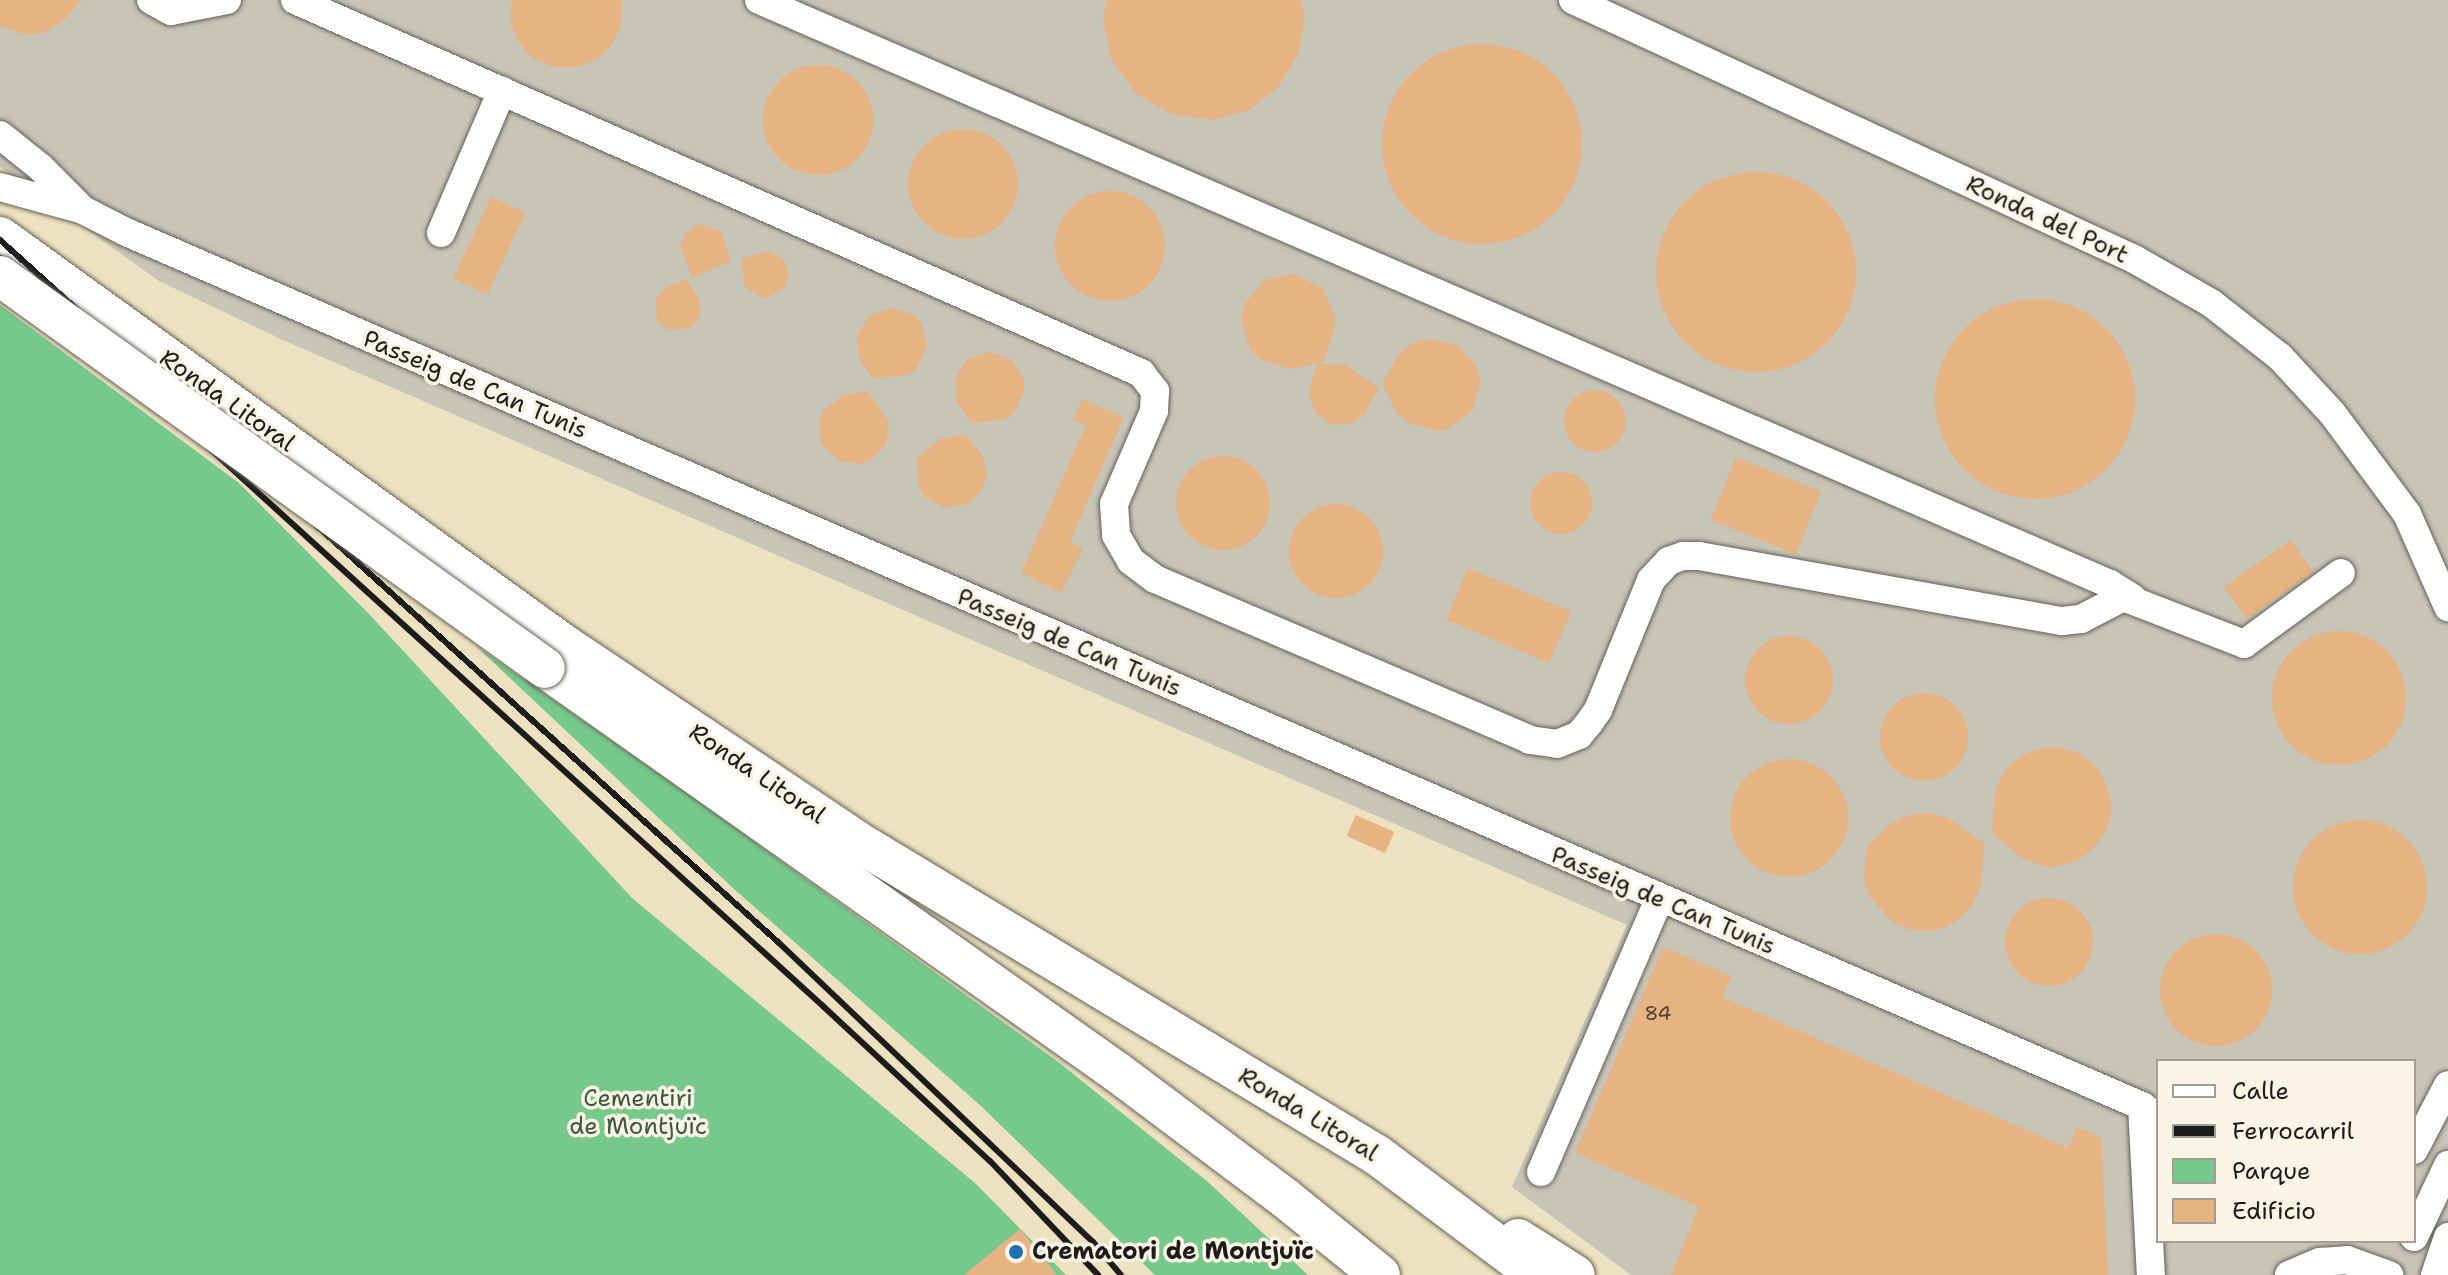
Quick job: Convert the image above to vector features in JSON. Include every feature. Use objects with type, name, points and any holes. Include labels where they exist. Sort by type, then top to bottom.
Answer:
[{"type":"highway","name":"Ronda Litoral","points":[[0,237],[554,656],[1231,1156],[1380,1275]]},
{"type":"highway","name":"Ronda Litoral","points":[[0,276],[554,656],[1377,1155],[1537,1275]]},
{"type":"highway","points":[[1377,1155],[1575,1275]]},
{"type":"highway","points":[[1231,1156],[1335,1275]]},
{"type":"street","points":[[151,0],[162,8],[181,11],[227,0]]},
{"type":"street","points":[[295,0],[1141,373],[1155,391],[1154,411],[1114,504],[1116,535],[1131,561],[1155,579],[1530,740],[1557,744],[1579,735],[1589,723],[1598,710],[1651,580],[1669,561],[1683,556],[1699,556],[2062,621],[2089,616],[2113,599],[2132,598]]},
{"type":"street","points":[[759,0],[2244,644],[2341,573]]},
{"type":"street","name":"Ronda del Port","points":[[1573,0],[2134,259],[2199,296],[2248,329],[2307,384],[2440,554]]},
{"type":"street","points":[[441,233],[502,91]]},
{"type":"street","name":"Passeig de Can Tunis","points":[[0,135],[40,167],[83,210],[154,245],[2150,1112]]},
{"type":"street","points":[[0,187],[83,210]]},
{"type":"street","points":[[2440,554],[2448,588]]},
{"type":"street","points":[[2440,554],[2448,607]]},
{"type":"street","points":[[1541,1172],[1659,899]]},
{"type":"street","points":[[2416,1146],[2448,1085]]},
{"type":"street","points":[[2150,1112],[2156,1237]]},
{"type":"street","points":[[2416,1233],[2448,1165]]},
{"type":"street","points":[[2435,1275],[2448,1237]]},
{"type":"street","points":[[2289,1275],[2303,1267],[2353,1254],[2389,1260],[2408,1243]]},
{"type":"street","points":[[2353,1254],[2389,1275]]},
{"type":"shaded area","points":[[0,0],[2448,0],[2448,1275],[1631,1275],[1512,1187],[1627,925],[283,340],[159,281],[0,167]]},
{"type":"green space","name":"Cementiri de Montjuïc","points":[[0,305],[239,483],[369,614],[632,898],[975,1183],[1066,1275],[0,1275]]},
{"type":"green space","points":[[476,646],[694,798],[1057,1061],[1208,1182],[1308,1275],[1155,1275],[981,1106],[734,889]]},
{"type":"building","points":[[0,0],[82,0],[60,24],[43,33],[26,35],[0,26]]},
{"type":"building","points":[[512,0],[622,0],[621,24],[613,43],[599,58],[577,67],[553,67],[531,57],[516,38],[510,17]]},
{"type":"building","points":[[1107,0],[1301,0],[1305,18],[1298,55],[1278,87],[1249,110],[1212,120],[1171,114],[1135,93],[1111,59],[1103,18]]},
{"type":"building","points":[[1482,44],[1520,52],[1552,74],[1574,106],[1582,144],[1574,182],[1552,214],[1520,236],[1482,244],[1444,236],[1412,214],[1390,182],[1382,144],[1390,106],[1412,74],[1444,52]]},
{"type":"building","points":[[818,65],[839,69],[857,81],[869,99],[873,120],[869,141],[857,159],[839,171],[818,175],[797,171],[779,159],[767,141],[763,120],[767,99],[779,81],[797,69]]},
{"type":"building","points":[[963,129],[984,133],[1002,145],[1014,163],[1018,184],[1014,205],[1002,223],[984,235],[963,239],[942,235],[924,223],[912,205],[908,184],[912,163],[924,145],[942,133]]},
{"type":"building","points":[[1756,172],[1794,180],[1826,202],[1848,234],[1856,272],[1848,310],[1826,342],[1794,364],[1756,372],[1718,364],[1686,342],[1664,310],[1656,272],[1664,234],[1686,202],[1718,180]]},
{"type":"building","points":[[1110,191],[1131,195],[1149,207],[1161,225],[1165,246],[1161,267],[1149,285],[1131,297],[1110,301],[1089,297],[1071,285],[1059,267],[1055,246],[1059,225],[1071,207],[1089,195]]},
{"type":"building","points":[[491,197],[525,213],[487,295],[453,279]]},
{"type":"building","points":[[699,224],[721,231],[731,261],[692,278],[680,245],[686,232]]},
{"type":"building","points":[[768,251],[783,258],[789,273],[784,289],[764,299],[745,287],[741,259]]},
{"type":"building","points":[[1294,274],[1323,288],[1335,317],[1334,332],[1323,362],[1290,369],[1261,360],[1250,349],[1241,320],[1244,305],[1264,280]]},
{"type":"building","points":[[687,279],[699,299],[700,315],[691,328],[669,330],[657,321],[656,299],[665,288]]},
{"type":"building","points":[[2035,299],[2073,307],[2105,329],[2127,361],[2135,399],[2127,437],[2105,469],[2073,491],[2035,499],[1997,491],[1965,469],[1943,437],[1935,399],[1943,361],[1965,329],[1997,307]]},
{"type":"building","points":[[892,308],[914,315],[922,325],[927,347],[917,368],[908,375],[872,378],[859,358],[857,335],[870,315]]},
{"type":"building","points":[[1426,339],[1457,345],[1477,367],[1480,382],[1473,410],[1450,428],[1436,431],[1408,423],[1397,413],[1382,383],[1399,354],[1411,344]]},
{"type":"building","points":[[990,352],[1012,360],[1024,380],[1024,392],[1015,412],[1006,419],[971,423],[957,402],[955,379],[967,359]]},
{"type":"building","points":[[1317,364],[1346,365],[1379,388],[1364,415],[1353,423],[1332,425],[1315,413],[1309,393]]},
{"type":"building","points":[[1595,390],[1617,399],[1626,421],[1617,443],[1595,452],[1573,443],[1564,421],[1573,399]]},
{"type":"building","points":[[868,391],[889,422],[886,444],[870,461],[859,464],[837,460],[821,444],[819,421],[824,410],[843,395]]},
{"type":"building","points":[[1082,399],[1124,417],[1070,542],[1083,549],[1061,593],[1021,573],[1086,425],[1073,420]]},
{"type":"building","points":[[964,434],[982,454],[987,476],[983,488],[968,504],[945,508],[925,497],[919,487],[917,458],[940,439]]},
{"type":"building","points":[[1223,456],[1241,459],[1256,470],[1267,485],[1270,503],[1267,521],[1256,536],[1241,547],[1223,550],[1205,547],[1190,536],[1179,521],[1176,503],[1179,485],[1190,470],[1205,459]]},
{"type":"building","points":[[1736,457],[1821,491],[1796,555],[1711,520]]},
{"type":"building","points":[[1561,472],[1583,481],[1592,503],[1583,525],[1561,534],[1539,525],[1530,503],[1539,481]]},
{"type":"building","points":[[1336,504],[1354,507],[1369,518],[1380,533],[1383,551],[1380,569],[1369,584],[1354,595],[1336,598],[1318,595],[1303,584],[1292,569],[1289,551],[1292,533],[1303,518],[1318,507]]},
{"type":"building","points":[[2291,540],[2313,572],[2246,619],[2224,587]]},
{"type":"building","points":[[1468,568],[1571,612],[1549,663],[1446,620]]},
{"type":"building","points":[[2339,631],[2365,636],[2386,651],[2401,672],[2406,698],[2401,724],[2386,745],[2365,760],[2339,765],[2313,760],[2292,745],[2277,724],[2272,698],[2277,672],[2292,651],[2313,636]]},
{"type":"building","points":[[1789,636],[1814,643],[1826,655],[1833,680],[1826,705],[1814,717],[1789,724],[1764,717],[1752,705],[1745,680],[1752,655],[1764,643]]},
{"type":"building","points":[[1924,693],[1949,700],[1961,712],[1968,737],[1961,762],[1949,774],[1924,781],[1899,774],[1887,762],[1880,737],[1887,712],[1899,700]]},
{"type":"building","points":[[2057,747],[2077,752],[2094,764],[2105,781],[2111,801],[2110,819],[2103,836],[2091,851],[2076,861],[2049,868],[2022,858],[1992,833],[1995,792],[2003,773],[2018,758],[2036,749]]},
{"type":"building","points":[[1789,759],[1812,764],[1831,776],[1843,795],[1848,818],[1843,841],[1831,860],[1812,872],[1789,877],[1766,872],[1747,860],[1735,841],[1730,818],[1735,795],[1747,776],[1766,764]]},
{"type":"building","points":[[1928,813],[1948,818],[1984,843],[1981,885],[1974,902],[1963,916],[1947,927],[1929,931],[1911,930],[1894,923],[1869,896],[1864,878],[1867,847],[1889,824],[1908,815]]},
{"type":"building","points":[[1356,815],[1394,832],[1385,853],[1347,836]]},
{"type":"building","points":[[2360,820],[2386,825],[2407,840],[2422,861],[2427,887],[2422,913],[2407,934],[2386,949],[2360,954],[2334,949],[2313,934],[2298,913],[2293,887],[2298,861],[2313,840],[2334,825]]},
{"type":"building","points":[[2049,898],[2074,905],[2086,917],[2093,942],[2086,967],[2074,979],[2049,986],[2024,979],[2012,967],[2005,942],[2012,917],[2024,905]]},
{"type":"building","points":[[2216,934],[2237,938],[2255,951],[2268,969],[2272,990],[2268,1011],[2255,1029],[2237,1042],[2216,1046],[2195,1042],[2177,1029],[2164,1011],[2160,990],[2164,969],[2177,951],[2195,938]]},
{"type":"building","points":[[1663,947],[1731,976],[1722,997],[1955,1099],[2068,1148],[2077,1127],[2101,1137],[2108,1275],[1671,1275],[1699,1207],[1575,1153]]},
{"type":"building","name":"Crematori de Montjuïc","points":[[1020,1229],[1057,1275],[964,1275]]},
{"type":"railway","points":[[0,240],[778,942],[1093,1242],[1121,1275]]},
{"type":"railway","points":[[0,258],[824,1007],[990,1161],[1098,1275]]},
{"type":"place","name":"Crematori de Montjuïc","points":[[1016,1252]]}]
